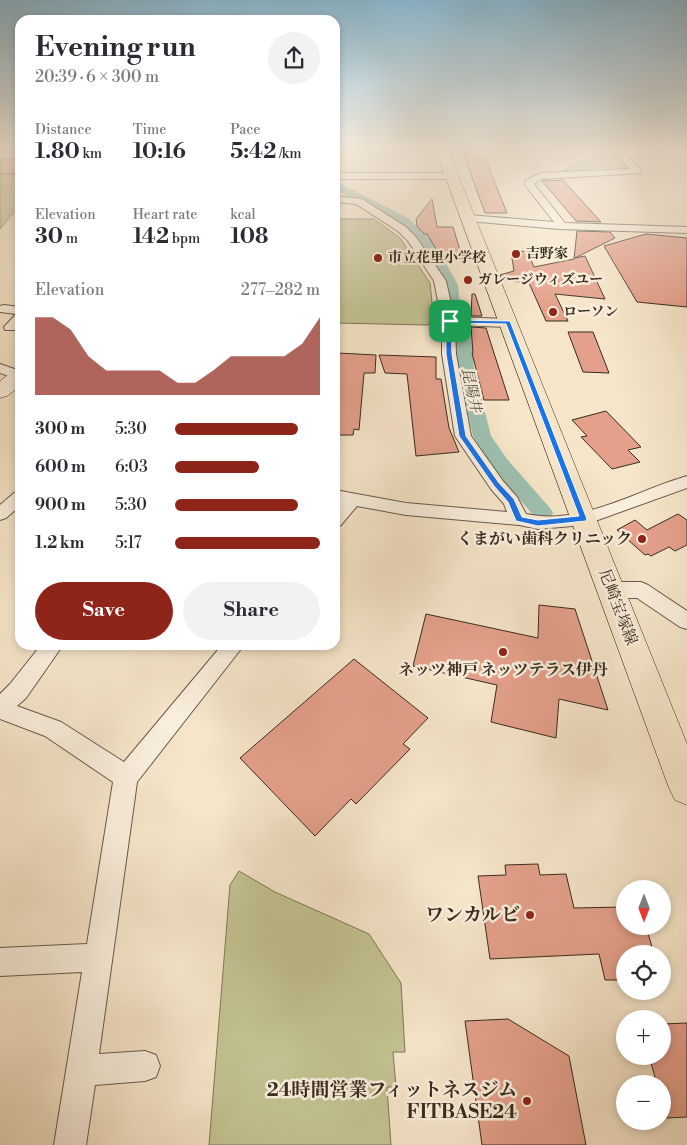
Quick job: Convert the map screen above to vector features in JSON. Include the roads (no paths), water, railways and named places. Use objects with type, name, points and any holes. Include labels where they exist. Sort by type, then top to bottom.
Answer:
[{"type":"main road","name":"尼崎宝塚線","points":[[462,201],[687,788]]},
{"type":"main road","points":[[0,392],[15,374]]},
{"type":"street","points":[[359,201],[402,229],[412,239],[440,281],[449,321],[449,354],[463,436],[497,485],[511,501],[519,519]]},
{"type":"street","points":[[543,201],[560,222],[559,226]]},
{"type":"street","points":[[469,218],[559,226],[687,230]]},
{"type":"street","points":[[4,309],[15,310]]},
{"type":"street","points":[[449,321],[508,323]]},
{"type":"street","points":[[10,327],[15,322]]},
{"type":"street","points":[[343,498],[406,509],[519,519],[538,523],[584,519],[687,482]]},
{"type":"street","points":[[0,514],[15,501]]},
{"type":"street","points":[[611,590],[641,590],[687,621]]},
{"type":"street","points":[[49,650],[18,691],[0,708],[53,729],[126,777]]},
{"type":"street","points":[[70,1145],[126,777],[230,650]]},
{"type":"street","points":[[0,962],[98,957]]},
{"type":"street","points":[[81,1071],[145,1066]]},
{"type":"waterway","name":"昆陽井","points":[[368,201],[404,221],[427,242],[451,285],[453,305],[463,330],[466,368],[482,436],[500,464],[543,513]]},
{"type":"place","name":"吉野家","points":[[516,254]]},
{"type":"place","name":"市立花里小学校","points":[[378,258]]},
{"type":"place","name":"ガレージウィズユー","points":[[468,280]]},
{"type":"place","name":"ローソン","points":[[553,312]]},
{"type":"place","name":"くまがい歯科クリニック","points":[[642,539]]},
{"type":"place","name":"ネッツ神戸 ネッツテラス伊丹","points":[[503,652]]},
{"type":"place","name":"ワンカルビ","points":[[530,915]]},
{"type":"place","name":"24時間営業フィットネスジム FITBASE24","points":[[527,1101]]}]
